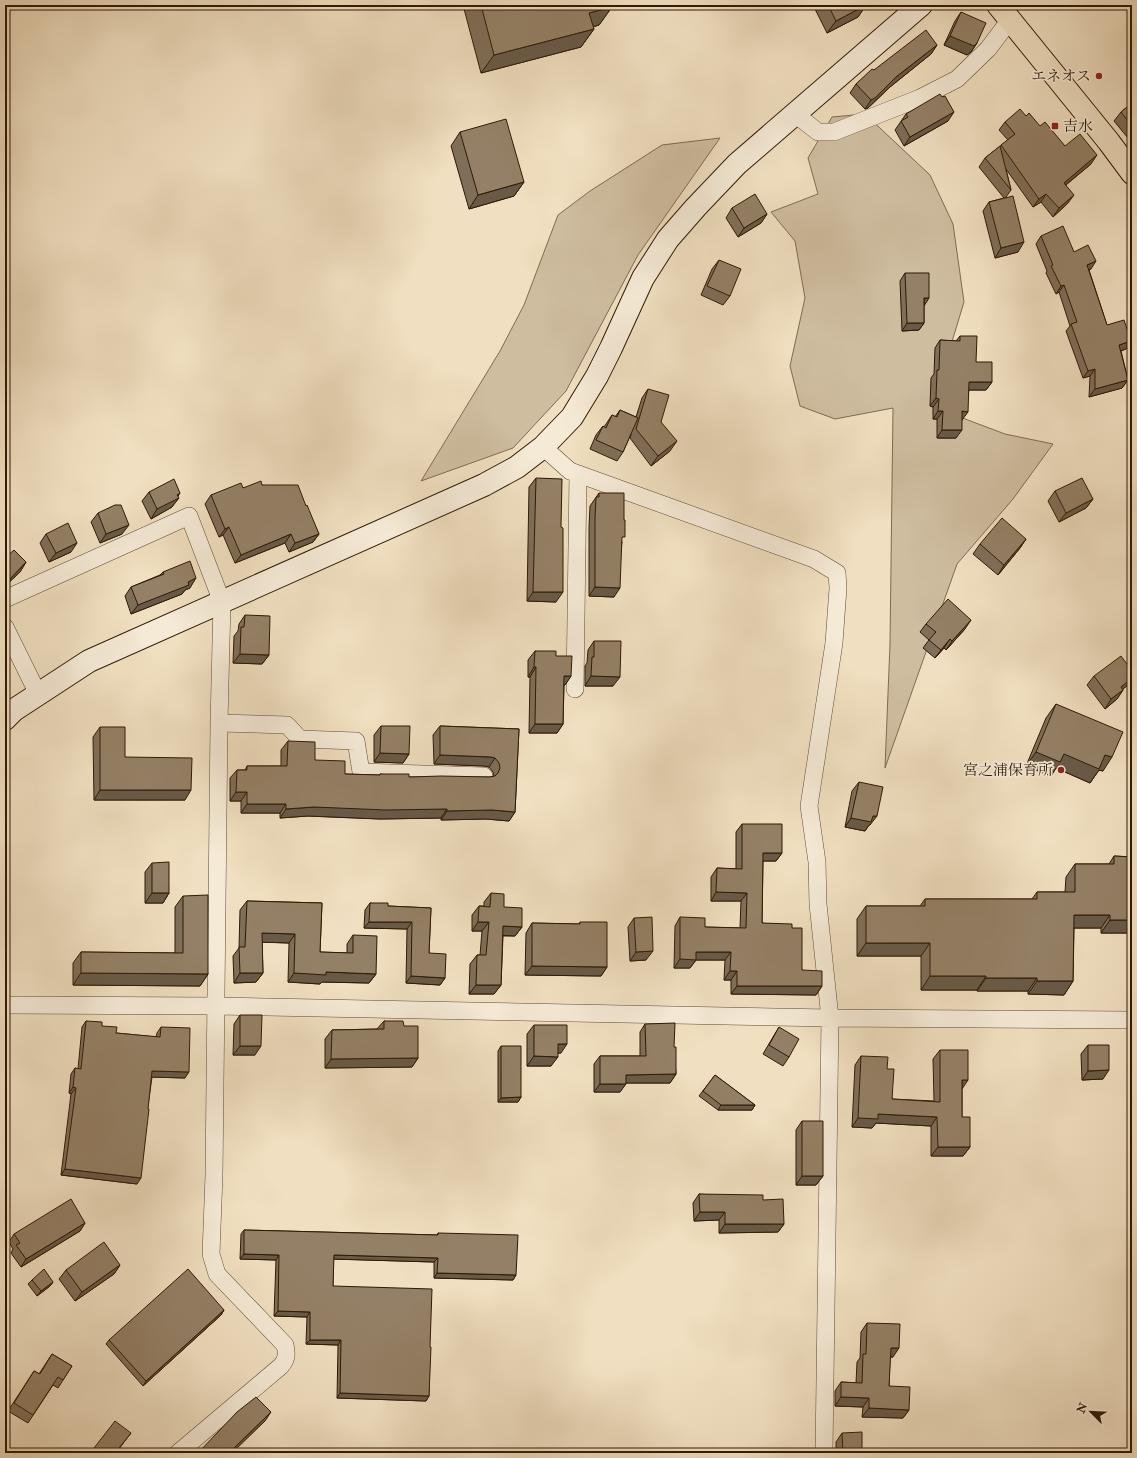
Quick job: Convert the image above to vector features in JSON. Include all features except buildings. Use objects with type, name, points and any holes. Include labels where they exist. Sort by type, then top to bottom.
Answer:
[{"type":"main road","points":[[1004,13],[1109,142],[1132,173]]},
{"type":"street","points":[[5,719],[14,710],[89,661],[484,485],[517,467],[543,447],[572,417],[597,376],[643,278],[668,239],[737,164],[921,5]]},
{"type":"street","points":[[795,114],[818,132],[834,132],[920,98],[957,79],[988,49],[1004,13]]},
{"type":"street","points":[[543,447],[570,471],[814,559],[837,574],[838,588],[834,643],[809,806],[817,862],[818,904],[830,1018],[824,1453]]},
{"type":"street","points":[[575,689],[578,474]]},
{"type":"street","points":[[5,598],[189,516],[222,602],[212,1254],[217,1274],[285,1345],[287,1353],[286,1360],[281,1366],[178,1453]]},
{"type":"street","points":[[5,627],[38,694]]},
{"type":"street","points":[[219,723],[287,725],[300,739],[356,741],[362,772],[484,776]]},
{"type":"street","points":[[5,1005],[216,1006],[830,1018],[1132,1020]]},
{"type":"shaded area","points":[[865,114],[930,175],[953,224],[964,302],[944,368],[944,411],[1005,434],[1053,444],[1013,499],[957,564],[885,768],[890,644],[893,408],[835,419],[800,406],[790,366],[805,298],[795,241],[771,212],[818,194],[808,158],[832,117]]},
{"type":"shaded area","points":[[720,138],[638,255],[566,391],[513,448],[421,481],[500,351],[524,305],[558,215],[590,191],[662,145]]},
{"type":"place","name":"エネオス","points":[[1099,76]]},
{"type":"place","name":"吉水","points":[[1055,126]]},
{"type":"place","name":"宮之浦保育所","points":[[1061,770]]}]
